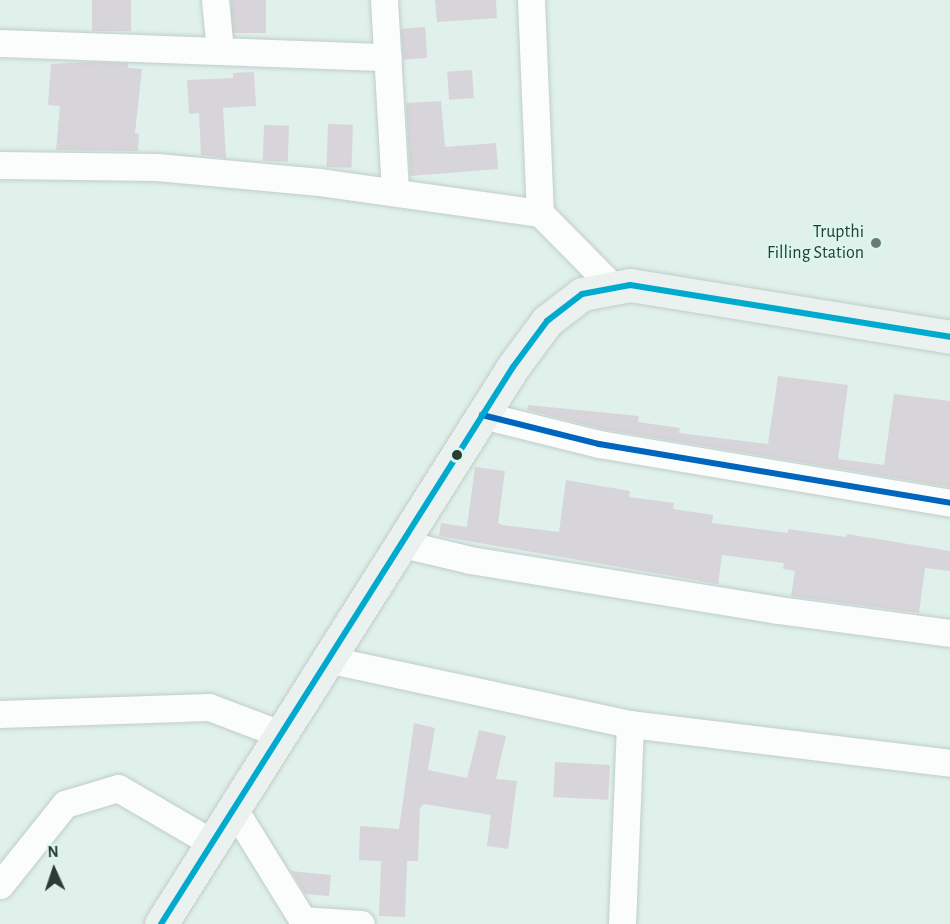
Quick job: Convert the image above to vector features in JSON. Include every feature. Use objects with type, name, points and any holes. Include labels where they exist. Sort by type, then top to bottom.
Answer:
[{"type":"main road","points":[[161,924],[326,659],[403,544],[482,415],[547,321],[582,294],[630,285],[950,337]]},
{"type":"street","points":[[215,0],[220,50]]},
{"type":"street","points":[[384,0],[395,192]]},
{"type":"street","points":[[531,0],[540,213]]},
{"type":"street","points":[[0,43],[64,48],[220,50],[388,57]]},
{"type":"street","points":[[0,165],[157,167],[395,192],[540,213],[614,288]]},
{"type":"street","points":[[482,415],[599,444],[950,503]]},
{"type":"street","points":[[403,544],[470,560],[778,610],[950,633]]},
{"type":"street","points":[[326,659],[630,724],[950,763]]},
{"type":"street","points":[[0,714],[209,707],[280,734]]},
{"type":"street","points":[[622,924],[630,724]]},
{"type":"street","points":[[0,885],[65,804],[118,788],[212,843]]},
{"type":"street","points":[[234,809],[304,922],[361,924]]},
{"type":"building","points":[[92,0],[131,0],[131,31],[92,31]]},
{"type":"building","points":[[231,0],[266,0],[266,33],[231,33]]},
{"type":"building","points":[[435,0],[496,0],[497,18],[437,22]]},
{"type":"building","points":[[425,27],[427,58],[403,60],[401,29]]},
{"type":"building","points":[[128,63],[128,68],[142,69],[135,133],[139,134],[138,151],[56,150],[60,106],[48,105],[51,64]]},
{"type":"building","points":[[472,70],[474,98],[449,100],[447,72]]},
{"type":"building","points":[[254,72],[256,106],[223,108],[226,158],[201,155],[199,113],[189,114],[187,80],[233,78],[233,73]]},
{"type":"building","points":[[441,101],[445,147],[496,143],[498,169],[410,176],[406,103]]},
{"type":"building","points":[[328,124],[353,125],[351,168],[326,167]]},
{"type":"building","points":[[264,125],[289,126],[288,162],[263,161]]},
{"type":"building","points":[[778,376],[848,385],[838,459],[884,465],[894,394],[950,401],[950,487],[602,429],[527,410],[528,405],[639,416],[638,422],[680,428],[679,433],[768,444]]},
{"type":"building","points":[[475,467],[505,471],[498,523],[502,525],[559,532],[566,480],[630,491],[629,497],[674,503],[673,509],[713,515],[712,523],[788,533],[788,529],[846,537],[847,534],[950,551],[950,571],[925,568],[919,613],[791,596],[795,571],[783,569],[784,563],[722,555],[718,584],[439,536],[441,523],[467,527]]},
{"type":"building","points":[[414,723],[435,728],[428,770],[467,778],[479,730],[506,736],[496,779],[517,781],[508,849],[487,846],[491,815],[424,804],[420,808],[418,861],[407,861],[405,917],[379,916],[381,861],[359,860],[360,826],[399,829]]},
{"type":"building","points":[[555,762],[610,765],[608,800],[553,797]]},
{"type":"building","points":[[291,871],[331,875],[329,896],[305,894]]},
{"type":"transit line","points":[[161,924],[513,367],[547,321],[582,294],[630,285],[950,337]]},
{"type":"transit line","points":[[482,415],[599,444],[950,503]]},
{"type":"place","name":"Trupthi Filling Station","points":[[876,243]]}]
